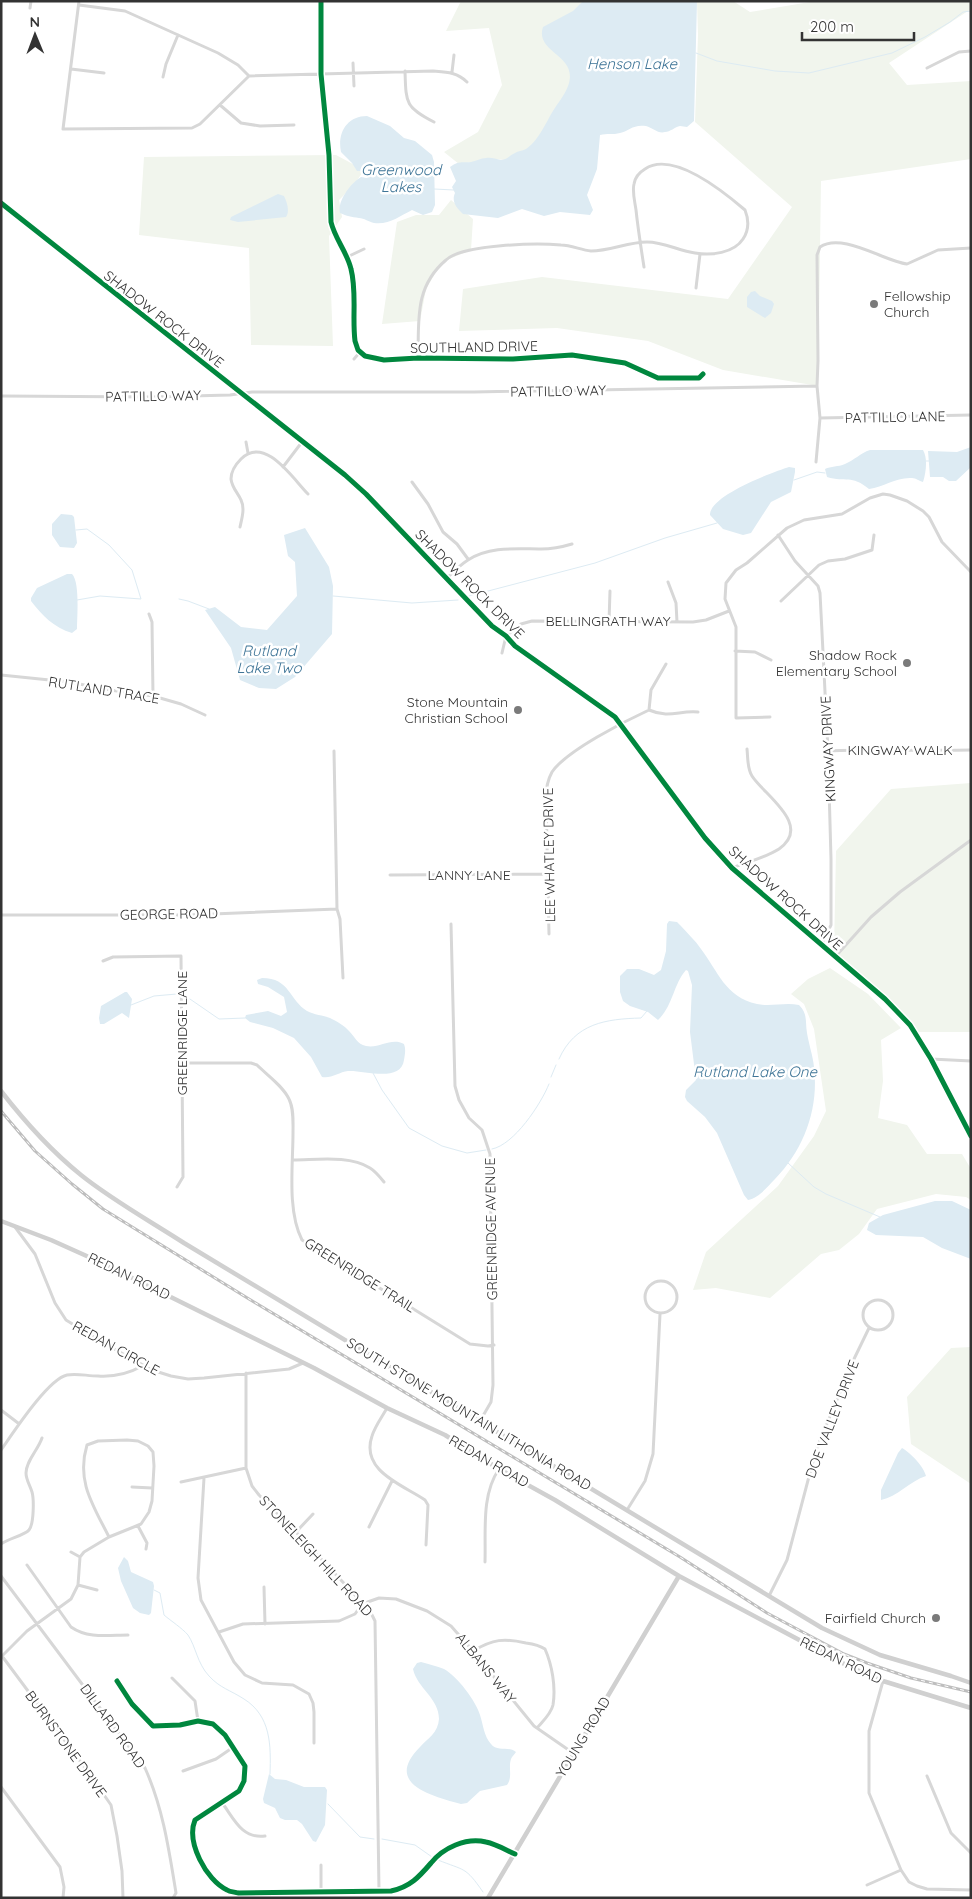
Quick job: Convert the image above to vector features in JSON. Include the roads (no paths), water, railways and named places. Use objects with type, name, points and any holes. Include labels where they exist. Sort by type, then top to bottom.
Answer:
[{"type":"main road","name":"SOUTH STONE MOUNTAIN LITHONIA ROAD","points":[[1,1091],[44,1142],[91,1183],[184,1243],[822,1628],[866,1649],[971,1683]]},
{"type":"main road","name":"REDAN ROAD","points":[[1,1221],[76,1250],[444,1435],[679,1576],[850,1667],[883,1681],[971,1708]]},
{"type":"main road","name":"YOUNG ROAD","points":[[488,1898],[679,1576]]},
{"type":"street","points":[[30,8],[31,1]]},
{"type":"street","points":[[321,1],[321,74],[329,154],[331,222],[333,233],[347,256],[353,278],[355,341],[360,352],[354,359]]},
{"type":"street","points":[[249,76],[200,124],[192,128],[63,128],[79,3],[125,11],[226,57],[249,76],[433,70],[452,72],[467,82]]},
{"type":"street","points":[[164,77],[166,64],[178,35]]},
{"type":"street","points":[[927,68],[959,52],[971,51]]},
{"type":"street","points":[[452,72],[454,55]]},
{"type":"street","points":[[353,63],[354,86]]},
{"type":"street","points":[[71,69],[104,73]]},
{"type":"street","points":[[405,71],[406,90],[410,106],[420,115],[434,122]]},
{"type":"street","points":[[220,105],[237,120],[246,125],[294,125]]},
{"type":"street","points":[[418,358],[420,301],[429,282],[440,266],[454,254],[469,250],[529,244],[560,244],[592,251],[640,243],[661,244],[700,254],[712,254],[738,246],[746,233],[748,218],[745,210],[719,190],[689,171],[669,164],[651,165],[635,179],[634,192],[640,243],[644,267]]},
{"type":"street","name":"SHADOW ROCK DRIVE","points":[[1,203],[366,494],[492,626],[526,655],[580,691],[621,722],[700,831],[732,868],[885,999],[910,1025],[932,1059],[971,1136]]},
{"type":"street","points":[[816,462],[820,418],[817,386],[816,256],[820,247],[827,244],[857,247],[907,264],[938,250],[971,248]]},
{"type":"street","points":[[347,256],[364,249]]},
{"type":"street","points":[[696,288],[700,254]]},
{"type":"street","name":"SOUTHLAND DRIVE","points":[[360,352],[372,359],[384,360],[418,358],[513,359],[572,355],[625,363],[658,378],[699,378],[703,374]]},
{"type":"street","name":"PATTILLO WAY","points":[[1,396],[152,397],[252,392],[456,392],[817,386]]},
{"type":"street","name":"PATTILLO LANE","points":[[820,418],[971,415]]},
{"type":"street","points":[[246,442],[248,453]]},
{"type":"street","points":[[283,467],[302,442]]},
{"type":"street","points":[[240,527],[243,504],[234,488],[231,476],[238,461],[248,453],[263,453],[272,456],[308,494]]},
{"type":"street","points":[[412,482],[431,509],[443,532],[457,544],[468,559]]},
{"type":"street","points":[[770,717],[736,718],[736,627],[724,592],[726,583],[736,570],[747,563],[778,535],[796,523],[842,514],[870,498],[883,494],[890,495],[923,511],[929,517],[942,542],[971,572]]},
{"type":"street","name":"KINGWAY DRIVE","points":[[778,535],[795,561],[818,586],[820,593],[831,817],[831,920],[830,929],[821,945]]},
{"type":"street","points":[[781,601],[807,574],[822,563],[849,558],[872,550],[874,535]]},
{"type":"street","points":[[447,578],[468,559],[489,551],[503,549],[547,549],[572,544]]},
{"type":"street","points":[[668,582],[676,602],[677,622]]},
{"type":"street","points":[[609,622],[610,591]]},
{"type":"street","name":"BELLINGRATH WAY","points":[[506,636],[521,624],[532,621],[677,622],[706,620],[729,610]]},
{"type":"street","points":[[149,614],[152,622],[153,696]]},
{"type":"street","points":[[502,653],[506,636]]},
{"type":"street","points":[[735,651],[754,652],[771,660]]},
{"type":"street","points":[[666,664],[651,690],[649,710],[663,715],[691,711],[698,712]]},
{"type":"street","name":"RUTLAND TRACE","points":[[1,675],[69,682],[153,696],[181,704],[205,715]]},
{"type":"street","name":"LEE WHATLEY DRIVE","points":[[549,934],[546,798],[548,779],[564,760],[621,722],[649,710]]},
{"type":"street","name":"KINGWAY WALK","points":[[828,751],[883,749],[922,751],[971,750]]},
{"type":"street","points":[[732,868],[779,849],[786,841],[790,831],[789,820],[784,811],[752,776],[748,766],[747,750]]},
{"type":"street","points":[[334,751],[337,909],[340,919],[343,978]]},
{"type":"street","points":[[835,957],[871,917],[900,892],[971,840]]},
{"type":"street","name":"LANNY LANE","points":[[390,875],[549,874]]},
{"type":"street","name":"GEORGE ROAD","points":[[1,915],[188,915],[337,909]]},
{"type":"street","name":"GREENRIDGE AVENUE","points":[[451,924],[455,1086],[459,1100],[469,1118],[482,1130],[490,1154],[494,1345],[493,1385],[491,1402],[479,1422]]},
{"type":"street","name":"GREENRIDGE LANE","points":[[103,961],[113,957],[181,956],[182,1177],[177,1187]]},
{"type":"street","points":[[932,1059],[971,1061]]},
{"type":"street","name":"GREENRIDGE TRAIL","points":[[182,1063],[252,1063],[257,1065],[290,1099],[293,1116],[293,1193],[296,1228],[302,1240],[470,1344],[494,1345]]},
{"type":"street","points":[[293,1160],[345,1160],[360,1163],[371,1168],[384,1182]]},
{"type":"street","name":"REDAN CIRCLE","points":[[15,1226],[35,1254],[55,1303],[66,1320],[142,1365],[162,1374],[188,1379],[289,1369],[302,1363]]},
{"type":"street","points":[[655,1282],[664,1282],[674,1288],[677,1300],[674,1307],[660,1314],[648,1305],[646,1295],[650,1285],[655,1282]]},
{"type":"street","points":[[872,1300],[882,1300],[887,1303],[892,1311],[892,1322],[884,1329],[870,1328],[862,1316],[865,1307],[872,1300]]},
{"type":"street","points":[[627,1510],[645,1481],[653,1454],[660,1314]]},
{"type":"street","name":"DOE VALLEY DRIVE","points":[[768,1596],[787,1560],[816,1450],[855,1358],[870,1328]]},
{"type":"street","points":[[1,1450],[18,1423],[52,1385],[65,1375],[111,1376],[128,1373],[142,1365]]},
{"type":"street","name":"STONELEIGH HILL ROAD","points":[[246,1374],[246,1468],[250,1481],[255,1490],[370,1611],[376,1627],[379,1891]]},
{"type":"street","points":[[388,1408],[372,1436],[370,1447],[374,1464],[392,1481],[425,1500],[428,1505],[426,1545]]},
{"type":"street","points":[[1,1410],[18,1423]]},
{"type":"street","points":[[1,1544],[9,1538],[29,1530],[32,1521],[32,1493],[26,1472],[28,1464],[42,1438]]},
{"type":"street","points":[[2,1657],[37,1623],[71,1599],[78,1585],[80,1557],[84,1552],[108,1537],[138,1526],[149,1512],[152,1501],[154,1466],[152,1452],[148,1446],[138,1441],[110,1440],[87,1445],[83,1456],[86,1493],[108,1537]]},
{"type":"street","points":[[181,1482],[246,1468]]},
{"type":"street","points":[[485,1562],[487,1500],[491,1484],[498,1469]]},
{"type":"street","points":[[204,1478],[198,1589],[205,1610],[238,1667],[250,1678],[270,1685],[293,1685],[309,1694],[314,1712],[314,1743]]},
{"type":"street","points":[[369,1527],[392,1481]]},
{"type":"street","points":[[132,1487],[152,1488]]},
{"type":"street","points":[[296,1532],[313,1514]]},
{"type":"street","points":[[138,1526],[147,1543],[146,1549]]},
{"type":"street","points":[[71,1552],[80,1557]]},
{"type":"street","points":[[27,1565],[71,1627],[77,1632],[100,1636],[128,1635]]},
{"type":"street","name":"DILLARD ROAD","points":[[1,1576],[145,1768],[154,1788],[160,1809],[176,1893],[174,1898]]},
{"type":"street","points":[[78,1585],[97,1590]]},
{"type":"street","points":[[264,1587],[264,1624]]},
{"type":"street","name":"ALBANS WAY","points":[[219,1632],[243,1624],[339,1621],[355,1614],[362,1604],[379,1598],[390,1598],[427,1612],[451,1626],[524,1715],[537,1728],[573,1753]]},
{"type":"street","points":[[473,1651],[494,1641],[505,1639],[533,1644],[545,1649],[552,1670],[553,1705],[549,1715],[537,1728]]},
{"type":"street","name":"BURNSTONE DRIVE","points":[[2,1657],[86,1769],[110,1805],[115,1817],[122,1871],[123,1898]]},
{"type":"street","points":[[172,1678],[195,1701],[198,1721]]},
{"type":"street","points":[[117,1681],[132,1704],[153,1726],[180,1725],[198,1721],[213,1724],[220,1729],[245,1766],[244,1781],[239,1791],[222,1804],[198,1818],[194,1824],[194,1846],[210,1877],[227,1890],[238,1893],[397,1890],[420,1877],[440,1854],[454,1845],[466,1842],[486,1842],[515,1854]]},
{"type":"street","points":[[883,1681],[869,1731],[869,1787],[872,1802],[900,1870],[909,1882],[927,1889],[971,1890]]},
{"type":"street","points":[[183,1771],[216,1759],[232,1748]]},
{"type":"street","points":[[927,1776],[951,1833],[971,1853]]},
{"type":"street","points":[[1,1787],[60,1867],[64,1887],[63,1898]]},
{"type":"street","points":[[222,1804],[243,1831],[251,1836],[265,1836]]},
{"type":"street","points":[[321,1865],[321,1891]]},
{"type":"street","points":[[867,1885],[900,1870]]},
{"type":"water","name":"Henson Lake","points":[[583,1],[697,1],[694,121],[687,127],[680,126],[667,132],[660,132],[642,126],[620,133],[600,135],[597,169],[587,195],[593,210],[590,215],[560,212],[544,216],[522,209],[498,218],[463,214],[454,202],[455,193],[452,187],[456,181],[450,167],[458,163],[484,158],[505,159],[516,152],[526,149],[536,139],[568,86],[570,74],[567,65],[546,45],[542,37],[543,27],[573,11]]},
{"type":"water","name":"Greenwood Lakes","points":[[367,116],[390,126],[404,138],[415,141],[432,155],[434,162],[435,205],[432,212],[423,215],[412,210],[385,223],[374,223],[340,213],[341,203],[349,188],[361,177],[367,178],[368,175],[362,171],[357,171],[341,152],[342,132],[349,122]]},
{"type":"water","points":[[278,194],[284,196],[286,201],[288,209],[286,217],[238,222],[230,220],[231,217]]},
{"type":"water","points":[[755,291],[774,304],[771,313],[765,318],[747,307],[747,297],[751,292]]},
{"type":"water","points":[[971,447],[971,467],[956,481],[949,481],[943,477],[930,477],[928,451],[957,452]]},
{"type":"water","points":[[870,450],[923,450],[926,457],[926,466],[923,482],[913,478],[906,478],[869,489],[853,480],[827,477],[825,469],[845,464]]},
{"type":"water","points":[[789,467],[795,468],[791,492],[771,502],[751,533],[743,535],[723,529],[710,515],[712,508],[730,493],[757,479]]},
{"type":"water","points":[[61,514],[74,517],[77,543],[74,548],[60,547],[52,535],[52,524]]},
{"type":"water","name":"Rutland Lake Two","points":[[305,528],[329,567],[333,586],[332,634],[295,677],[276,689],[259,688],[240,680],[231,648],[205,610],[215,607],[241,627],[267,630],[297,596],[295,562],[288,556],[284,535]]},
{"type":"water","points":[[67,574],[72,574],[75,578],[77,591],[77,629],[72,633],[60,628],[49,620],[31,601],[37,588]]},
{"type":"water","name":"Rutland Lake One","points":[[669,921],[677,922],[694,940],[723,982],[737,996],[757,1004],[799,1005],[805,1015],[814,1067],[815,1083],[812,1113],[794,1155],[769,1185],[752,1199],[748,1200],[744,1195],[717,1133],[705,1117],[685,1097],[686,1090],[696,1080],[690,1032],[692,985],[688,971],[686,970],[678,982],[667,1008],[658,1020],[648,1012],[630,1006],[623,1001],[620,992],[620,976],[627,969],[639,969],[654,975],[661,970],[666,951],[667,924]]},
{"type":"water","points":[[262,978],[278,982],[307,1011],[338,1022],[363,1045],[376,1046],[390,1042],[404,1044],[405,1054],[401,1067],[389,1073],[348,1071],[329,1077],[322,1077],[311,1057],[294,1038],[273,1028],[250,1022],[245,1018],[246,1015],[268,1011],[281,1016],[287,1012],[284,997],[268,987],[258,984],[257,980]]},
{"type":"water","points":[[125,992],[132,999],[129,1018],[122,1013],[104,1024],[100,1024],[101,1006]]},
{"type":"water","points":[[935,1201],[952,1201],[971,1210],[971,1259],[942,1248],[923,1237],[876,1235],[867,1230],[869,1223],[883,1215]]},
{"type":"water","points":[[902,1448],[917,1460],[926,1476],[914,1481],[893,1496],[881,1500],[881,1490]]},
{"type":"water","points":[[124,1557],[128,1561],[131,1572],[153,1582],[151,1613],[149,1615],[140,1613],[133,1608],[121,1581],[118,1568]]},
{"type":"water","points":[[421,1662],[444,1669],[455,1677],[475,1703],[485,1734],[491,1744],[496,1748],[510,1749],[516,1752],[511,1759],[510,1779],[507,1785],[480,1791],[467,1803],[461,1804],[426,1792],[409,1779],[407,1770],[410,1760],[435,1732],[439,1719],[436,1705],[415,1676],[413,1669],[417,1663]]},
{"type":"water","points":[[269,1774],[275,1779],[286,1780],[304,1787],[325,1787],[327,1790],[325,1825],[316,1842],[313,1841],[302,1824],[297,1820],[280,1818],[275,1808],[264,1803],[263,1799]]},
{"type":"waterway","points":[[696,53],[717,61],[775,71],[809,73],[892,53],[925,37],[963,12],[971,11]]},
{"type":"waterway","points":[[434,189],[454,190]]},
{"type":"waterway","points":[[794,480],[817,472],[825,473]]},
{"type":"waterway","points":[[469,596],[595,563],[665,538],[717,523]]},
{"type":"waterway","points":[[76,530],[87,529],[109,545],[132,570],[141,599],[100,596],[77,600]]},
{"type":"waterway","points":[[333,596],[412,603],[458,600]]},
{"type":"waterway","points":[[179,599],[209,609]]},
{"type":"waterway","points":[[131,1005],[154,996],[177,994]]},
{"type":"waterway","points":[[187,997],[219,1019],[245,1018]]},
{"type":"waterway","points":[[559,1059],[566,1047],[583,1030],[604,1022],[641,1018],[647,1011]]},
{"type":"waterway","points":[[551,1077],[556,1065]]},
{"type":"waterway","points":[[373,1073],[382,1090],[409,1128],[442,1146],[467,1153],[486,1150]]},
{"type":"waterway","points":[[492,1149],[500,1146],[518,1132],[540,1102],[549,1084]]},
{"type":"waterway","points":[[788,1163],[814,1187],[880,1217]]},
{"type":"waterway","points":[[154,1590],[160,1593],[164,1615],[188,1635],[202,1666],[209,1676],[221,1686],[244,1699],[260,1714],[268,1732],[270,1774]]},
{"type":"waterway","points":[[328,1804],[360,1837],[374,1839]]},
{"type":"waterway","points":[[382,1839],[415,1845],[432,1857]]},
{"type":"waterway","points":[[438,1860],[464,1870],[483,1892]]},
{"type":"railway","points":[[1,1111],[35,1151],[103,1209],[249,1299],[680,1557],[767,1613],[844,1654],[867,1663],[911,1678],[971,1692]]},
{"type":"place","name":"Fellowship Church","points":[[874,304]]},
{"type":"place","name":"Shadow Rock Elementary School","points":[[907,663]]},
{"type":"place","name":"Stone Mountain Christian School","points":[[518,710]]},
{"type":"place","name":"Fairfield Church","points":[[936,1618]]}]
